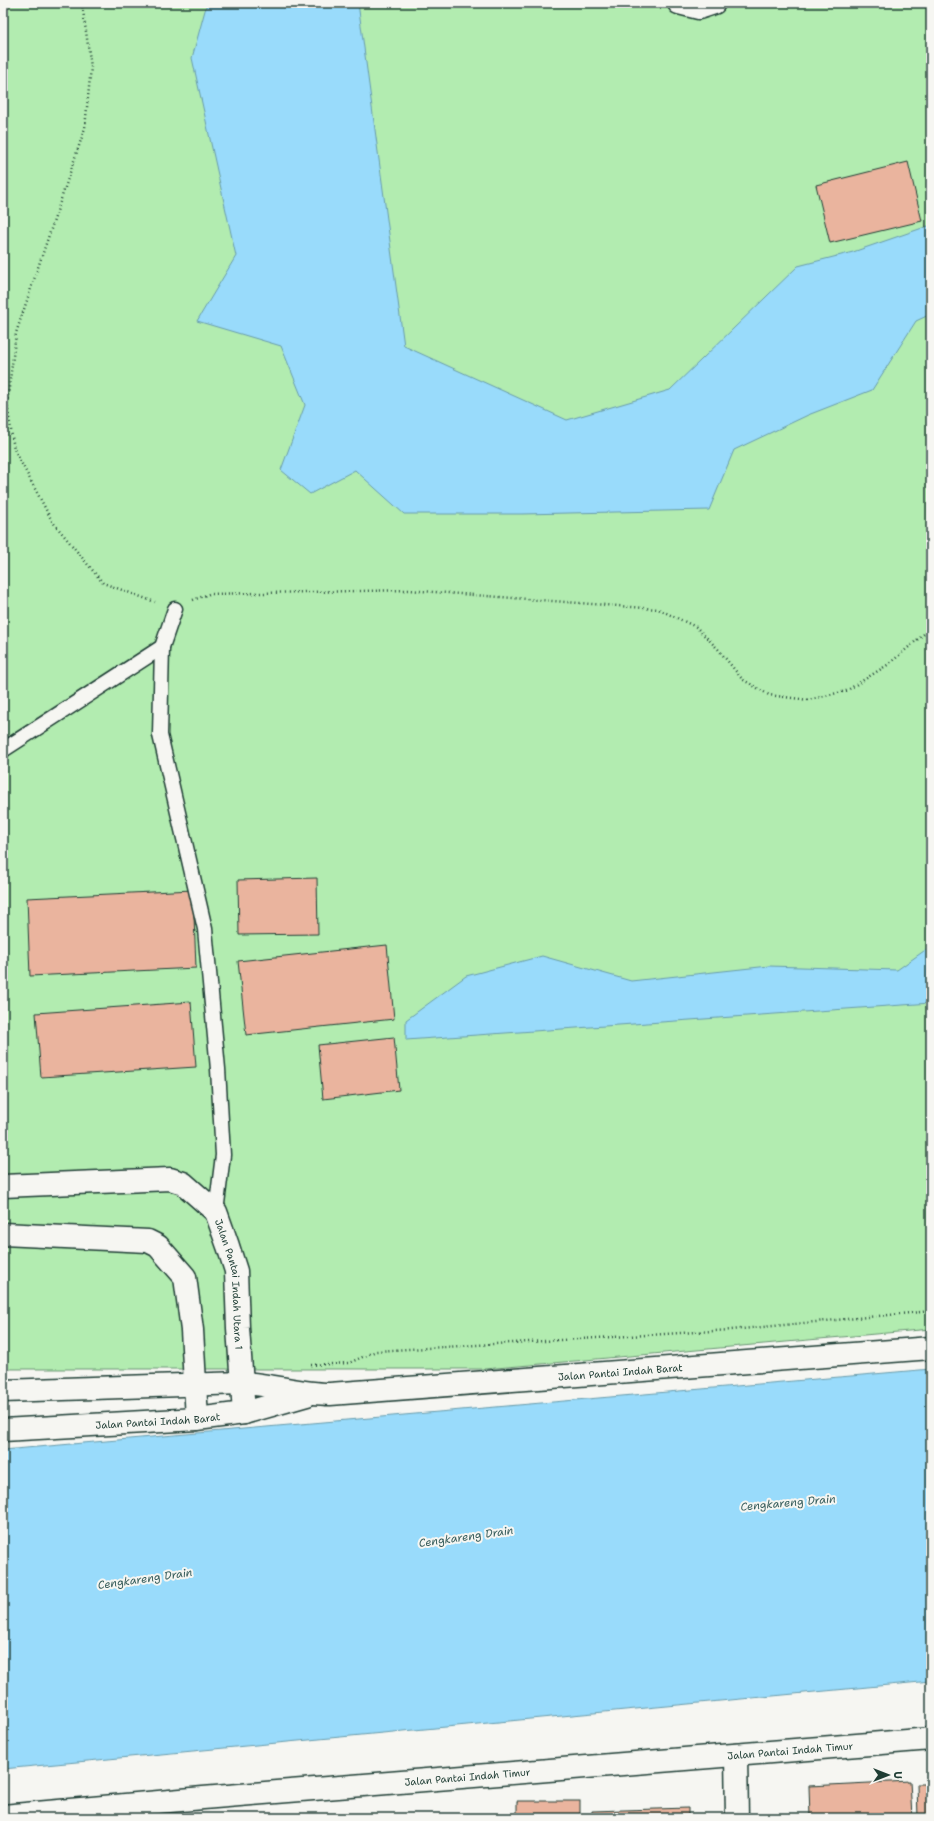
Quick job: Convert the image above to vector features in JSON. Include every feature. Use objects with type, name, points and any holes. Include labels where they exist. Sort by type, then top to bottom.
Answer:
[{"type":"street","points":[[679,3],[699,8],[714,3]]},
{"type":"street","name":"Jalan Pantai Indah Utara 1","points":[[3,1186],[170,1180],[183,1183],[216,1212],[236,1272],[244,1413]]},
{"type":"street","points":[[3,1234],[148,1241],[158,1246],[185,1278],[189,1304],[196,1384],[197,1419]]},
{"type":"street","name":"Jalan Pantai Indah Barat","points":[[3,1391],[242,1383],[261,1384],[310,1394],[330,1394],[931,1348]]},
{"type":"street","name":"Jalan Pantai Indah Barat","points":[[3,1430],[197,1419],[244,1413],[310,1394]]},
{"type":"street","name":"Jalan Pantai Indah Timur","points":[[3,1816],[84,1814],[203,1798],[931,1740]]},
{"type":"street","points":[[736,1755],[737,1818]]},
{"type":"lane","points":[[175,608],[162,647],[160,735],[205,929],[218,1069],[223,1155],[216,1212]]},
{"type":"lane","points":[[3,750],[162,647]]},
{"type":"path","points":[[82,3],[90,67],[85,128],[16,333],[7,404],[14,449],[52,521],[102,583],[175,608],[209,594],[408,590],[658,609],[696,627],[718,649],[742,679],[770,695],[808,700],[846,691],[889,664],[931,628]]},
{"type":"path","points":[[310,1365],[349,1363],[376,1351],[731,1330],[931,1311]]},
{"type":"green space","points":[[3,3],[931,3],[931,1329],[485,1369],[3,1369]]},
{"type":"water","points":[[207,3],[358,3],[404,346],[567,420],[670,390],[798,266],[853,252],[931,225],[931,314],[916,321],[872,390],[808,415],[734,450],[709,510],[522,514],[404,514],[355,470],[310,494],[281,470],[305,405],[281,346],[197,321],[236,256],[192,58]]},
{"type":"water","points":[[931,946],[931,1003],[406,1040],[406,1020],[466,976],[542,956],[631,981],[769,966],[897,970]]},
{"type":"water","name":"Cengkareng Drain","points":[[931,1369],[931,1681],[3,1769],[3,1450]]},
{"type":"building","points":[[908,162],[922,221],[830,243],[816,185]]},
{"type":"building","points":[[317,878],[318,934],[239,935],[238,880]]},
{"type":"building","points":[[193,890],[196,968],[30,976],[27,898]]},
{"type":"building","points":[[387,945],[394,1019],[246,1035],[238,961]]},
{"type":"building","points":[[191,1002],[196,1067],[41,1077],[36,1013]]},
{"type":"building","points":[[394,1037],[399,1090],[323,1099],[318,1045]]},
{"type":"building","points":[[910,1781],[912,1818],[810,1818],[809,1786]]},
{"type":"building","points":[[917,1784],[931,1784],[931,1818],[918,1818]]},
{"type":"building","points":[[517,1801],[580,1801],[580,1818],[517,1818]]},
{"type":"building","points":[[688,1808],[688,1818],[592,1818],[592,1811]]}]
